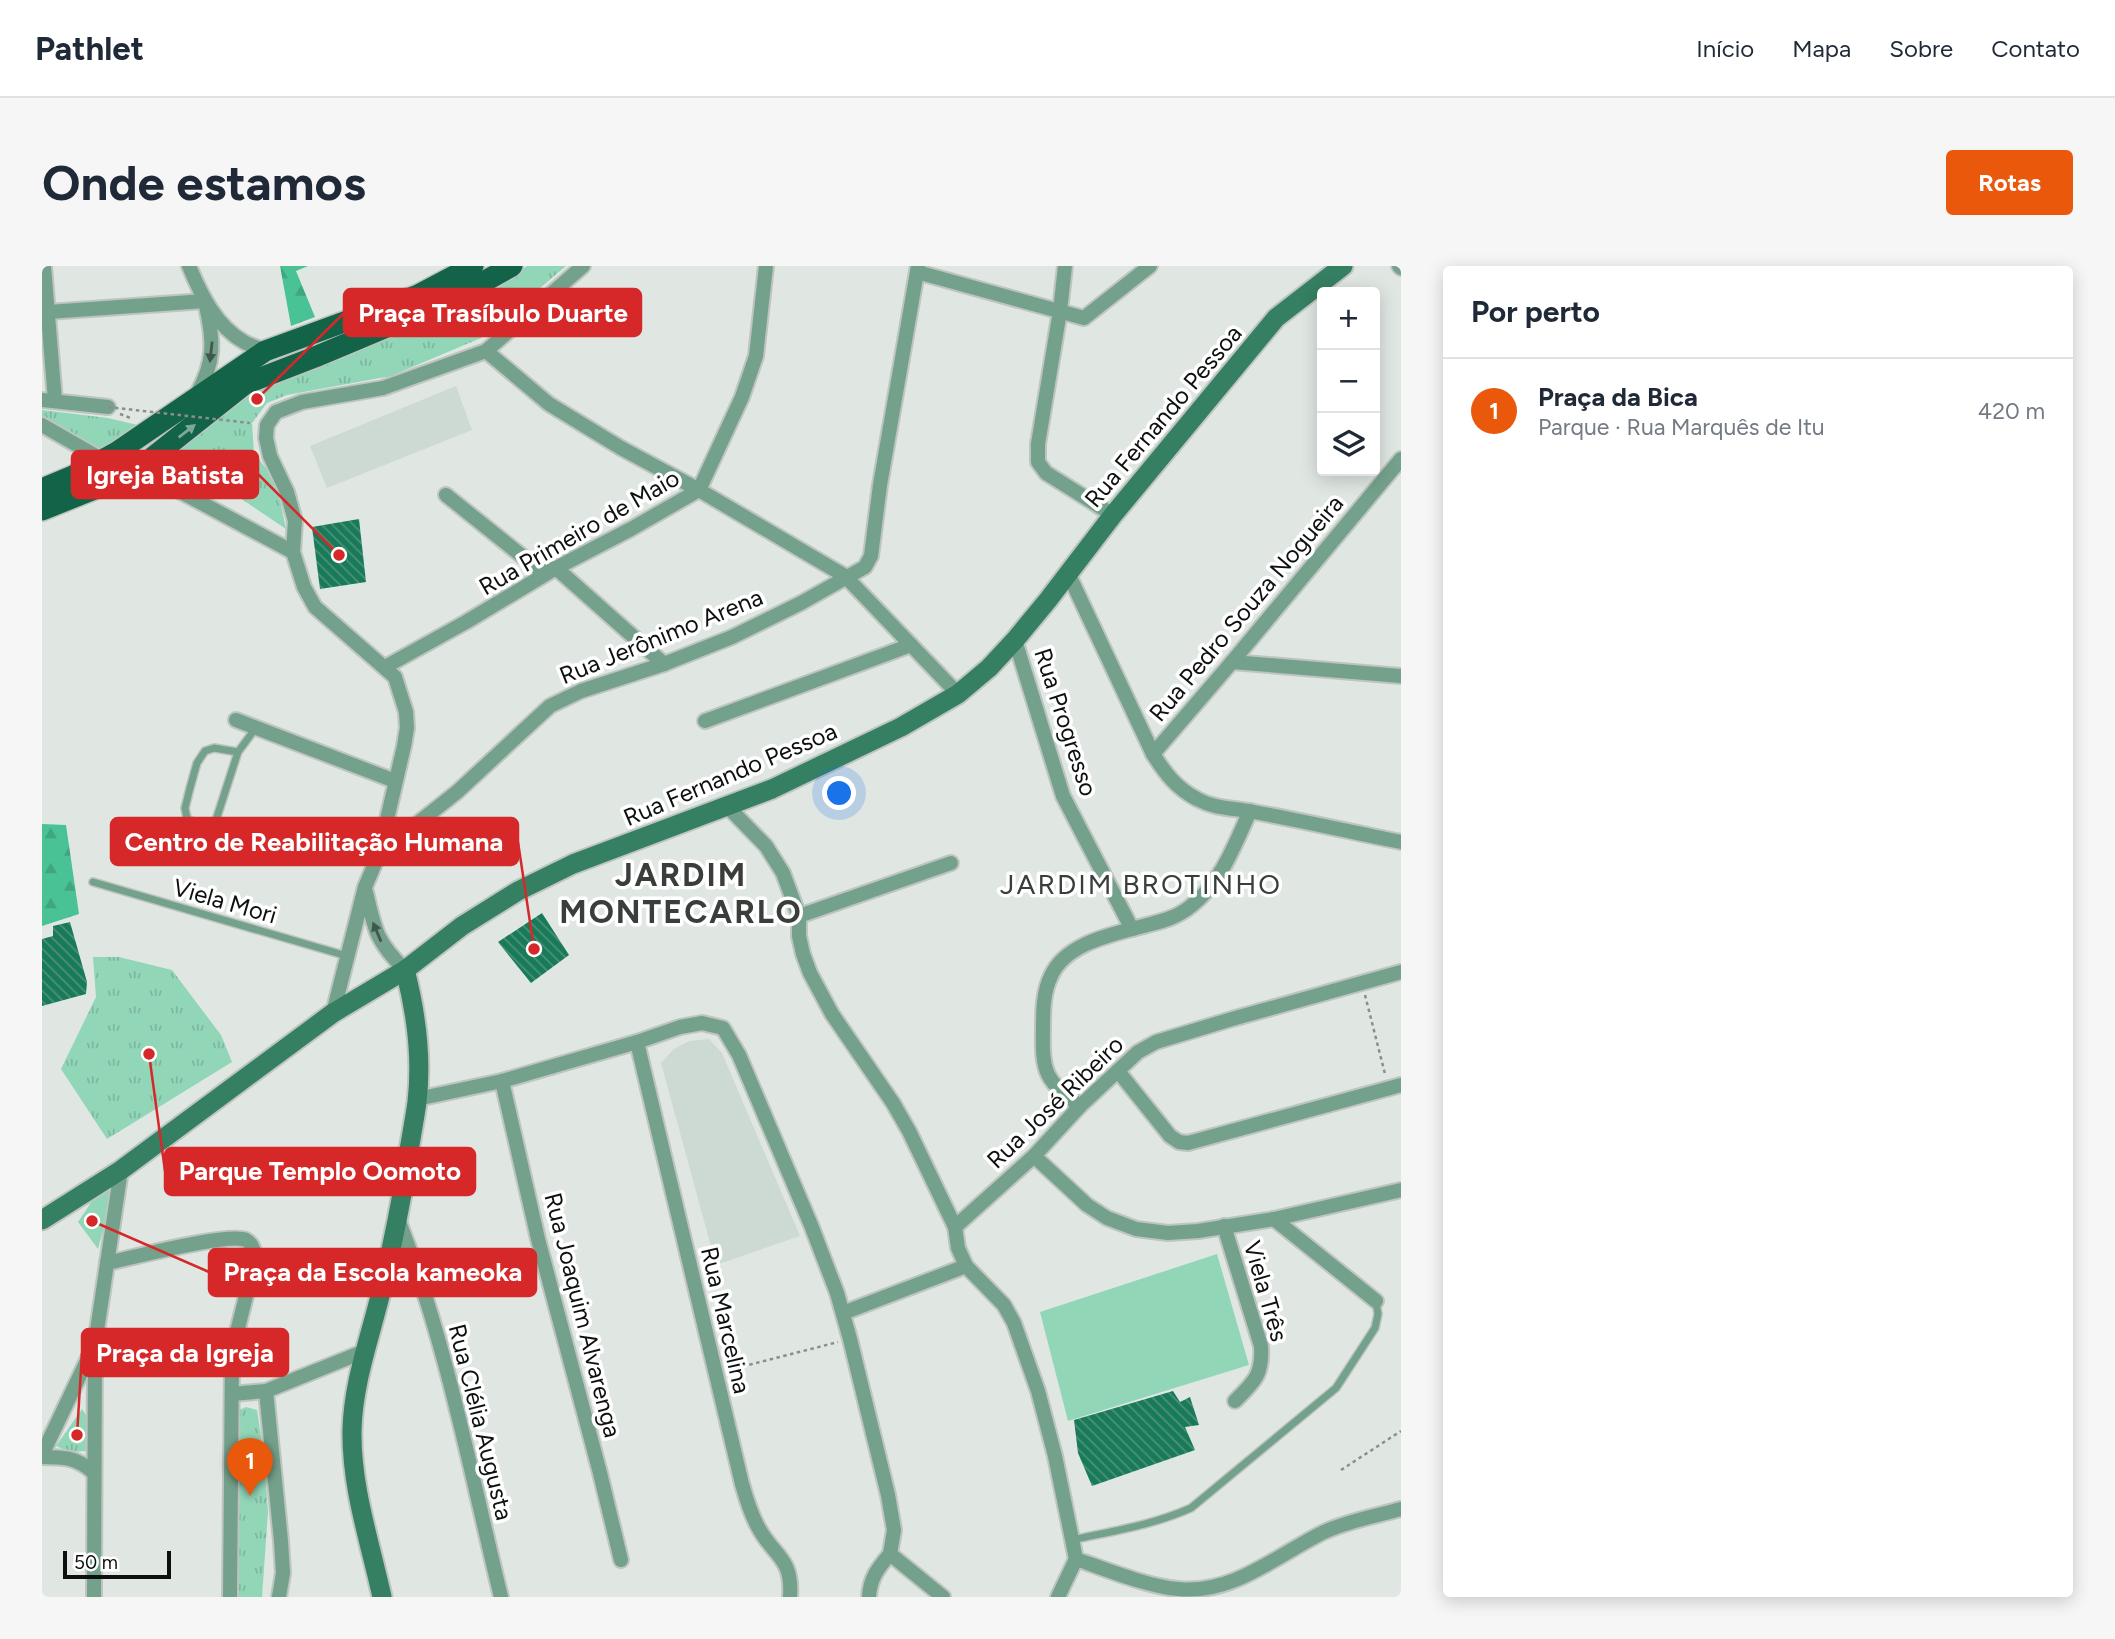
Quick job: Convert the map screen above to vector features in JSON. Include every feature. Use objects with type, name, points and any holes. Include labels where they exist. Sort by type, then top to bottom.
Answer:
[{"type":"main road","points":[[42,510],[138,469],[245,384],[315,358],[451,282],[473,266]]},
{"type":"main road","points":[[42,489],[103,460],[152,430],[265,351],[451,282],[512,266]]},
{"type":"main road","name":"Rua Fernando Pessoa","points":[[42,1220],[121,1170],[332,1013],[405,970],[462,926],[518,891],[573,863],[772,789],[901,727],[958,694],[989,668],[1015,640],[1113,515],[1276,317],[1343,266]]},
{"type":"main road","points":[[382,1597],[360,1503],[352,1429],[365,1351],[398,1219],[417,1099],[418,1050],[412,995],[405,970]]},
{"type":"street","points":[[44,266],[48,312],[48,401],[108,407]]},
{"type":"street","points":[[188,266],[205,301],[225,327],[244,342],[265,351]]},
{"type":"street","points":[[332,1013],[365,887],[379,854],[404,746],[406,712],[395,677],[315,607],[304,587],[293,552],[295,521],[287,492],[270,456],[266,438],[267,425],[276,412],[302,402],[383,388],[486,351],[583,266]]},
{"type":"street","name":"Rua Primeiro de Maio","points":[[385,667],[698,490],[743,397],[756,356],[766,266]]},
{"type":"street","points":[[1065,266],[1038,444],[1038,462],[1046,473],[1113,515]]},
{"type":"street","points":[[918,269],[1084,318],[1150,266]]},
{"type":"street","name":"Rua Jerônimo Arena","points":[[379,854],[457,792],[550,706],[581,691],[664,664],[732,637],[865,567],[871,556],[880,485],[918,269]]},
{"type":"street","points":[[48,312],[205,301]]},
{"type":"street","points":[[193,400],[204,382],[211,362],[213,338],[205,301]]},
{"type":"street","points":[[486,351],[549,404],[845,576],[958,694]]},
{"type":"street","points":[[42,425],[103,460],[138,469],[293,552]]},
{"type":"street","name":"Rua Pedro Souza Nogueira","points":[[1153,754],[1401,459]]},
{"type":"street","points":[[446,495],[537,568],[556,568],[664,664]]},
{"type":"street","points":[[1068,573],[1153,754],[1167,776],[1180,788],[1198,800],[1219,807],[1401,842]]},
{"type":"street","name":"Rua Progresso","points":[[1015,640],[1063,796],[1132,929]]},
{"type":"street","points":[[705,721],[911,645]]},
{"type":"street","points":[[1232,662],[1401,676]]},
{"type":"street","points":[[236,720],[394,781]]},
{"type":"street","points":[[728,807],[770,852],[783,873],[799,916],[801,945],[810,973],[832,1014],[909,1131],[955,1227],[958,1248],[966,1266],[1004,1305],[1017,1332],[1038,1391],[1055,1456],[1076,1559],[1058,1597]]},
{"type":"street","points":[[1080,1106],[1056,1086],[1044,1069],[1043,1024],[1051,976],[1061,961],[1078,948],[1170,918],[1195,904],[1226,864],[1250,811]]},
{"type":"street","points":[[799,916],[951,863]]},
{"type":"street","points":[[365,887],[377,936],[387,952],[405,970]]},
{"type":"street","name":"Rua José Ribeiro","points":[[955,1227],[1034,1156],[1080,1106],[1138,1052],[1156,1042],[1401,972]]},
{"type":"street","points":[[417,1099],[502,1081],[680,1027],[702,1023],[723,1028],[739,1055],[811,1225],[850,1339],[894,1530],[890,1554],[873,1575],[869,1597]]},
{"type":"street","name":"Rua Marcelina","points":[[636,1042],[749,1508],[767,1542],[786,1564],[790,1576],[790,1597]]},
{"type":"street","points":[[1118,1071],[1170,1136],[1179,1142],[1188,1143],[1395,1086]]},
{"type":"street","name":"Rua Joaquim Alvarenga","points":[[502,1081],[538,1238],[621,1560]]},
{"type":"street","points":[[1034,1156],[1087,1205],[1107,1218],[1136,1229],[1168,1233],[1274,1219],[1401,1190]]},
{"type":"street","points":[[94,1597],[95,1344],[121,1170]]},
{"type":"street","name":"Rua Clélia Augusta","points":[[398,1219],[430,1312],[501,1597]]},
{"type":"street","points":[[1274,1219],[1376,1301]]},
{"type":"street","name":"Viela Três","points":[[1224,1226],[1261,1346],[1262,1363],[1257,1375],[1236,1401]]},
{"type":"street","points":[[107,1263],[219,1239],[246,1240],[255,1252],[232,1352],[230,1374],[230,1597]]},
{"type":"street","points":[[843,1313],[966,1266]]},
{"type":"street","points":[[93,1472],[82,1462],[42,1456],[95,1344]]},
{"type":"street","points":[[232,1394],[266,1391],[365,1351]]},
{"type":"street","points":[[266,1391],[281,1541],[283,1573],[279,1597]]},
{"type":"street","points":[[1076,1559],[1177,1590],[1218,1592],[1327,1530],[1401,1509]]},
{"type":"street","points":[[890,1554],[943,1597]]},
{"type":"lane","points":[[237,752],[214,748],[205,751],[197,763],[185,808],[187,818],[195,824],[210,826],[215,823],[237,752],[256,729]]},
{"type":"lane","name":"Viela Mori","points":[[93,882],[347,956]]},
{"type":"lane","points":[[1072,1540],[1147,1525],[1191,1508],[1336,1388],[1375,1328],[1378,1314],[1376,1301]]},
{"type":"path","points":[[108,407],[143,422],[152,430]]},
{"type":"path","points":[[108,407],[250,424]]},
{"type":"path","points":[[1361,982],[1395,1086]]},
{"type":"path","points":[[715,1373],[850,1339]]},
{"type":"path","points":[[1341,1470],[1401,1431]]},
{"type":"shaded area","points":[[456,386],[472,430],[327,488],[310,446]]},
{"type":"shaded area","points":[[709,1039],[722,1053],[800,1236],[716,1265],[661,1063],[674,1049],[689,1041]]},
{"type":"green space","points":[[280,266],[308,266],[296,271],[315,317],[291,326]]},
{"type":"green space","points":[[527,266],[566,266],[481,338],[391,376],[287,395],[267,403],[252,423],[254,453],[276,481],[286,529],[231,492],[155,463],[246,393],[411,329],[492,292]]},
{"type":"green space","points":[[42,410],[108,418],[142,426],[105,453],[42,418]]},
{"type":"green space","points":[[42,824],[66,825],[79,914],[42,926]]},
{"type":"green space","points":[[93,957],[119,957],[172,970],[221,1035],[232,1062],[107,1139],[61,1069],[96,997]]},
{"type":"green space","points":[[110,1190],[98,1249],[78,1222],[96,1195]]},
{"type":"green space","points":[[1217,1254],[1249,1365],[1068,1421],[1040,1312]]},
{"type":"green space","points":[[246,1407],[257,1410],[264,1457],[268,1512],[262,1597],[232,1597],[237,1411]]},
{"type":"green space","points":[[82,1409],[92,1424],[87,1451],[70,1452],[56,1446]]},
{"type":"building","points":[[359,519],[366,582],[320,589],[312,527]]},
{"type":"building","points":[[542,913],[569,955],[531,983],[498,942]]},
{"type":"building","points":[[70,922],[87,982],[86,994],[42,1006],[42,939],[53,936],[53,926]]},
{"type":"building","points":[[1173,1391],[1180,1402],[1190,1397],[1199,1425],[1185,1427],[1195,1450],[1092,1486],[1078,1453],[1074,1420]]},
{"type":"place","name":"Praça Trasíbulo Duarte","points":[[257,399]]},
{"type":"place","name":"Igreja Batista","points":[[339,555]]},
{"type":"place","name":"Centro de Reabilitação Humana","points":[[534,949]]},
{"type":"place","name":"Parque Templo Oomoto","points":[[149,1054]]},
{"type":"place","name":"Praça da Escola kameoka","points":[[92,1221]]},
{"type":"place","name":"Praça da Igreja","points":[[77,1435]]},
{"type":"place","name":"Praça da Bica","points":[[250,1496]]},
{"type":"district","name":"JARDIM BROTINHO","points":[[1141,884]]},
{"type":"district","name":"JARDIM MONTECARLO","points":[[681,894]]}]
